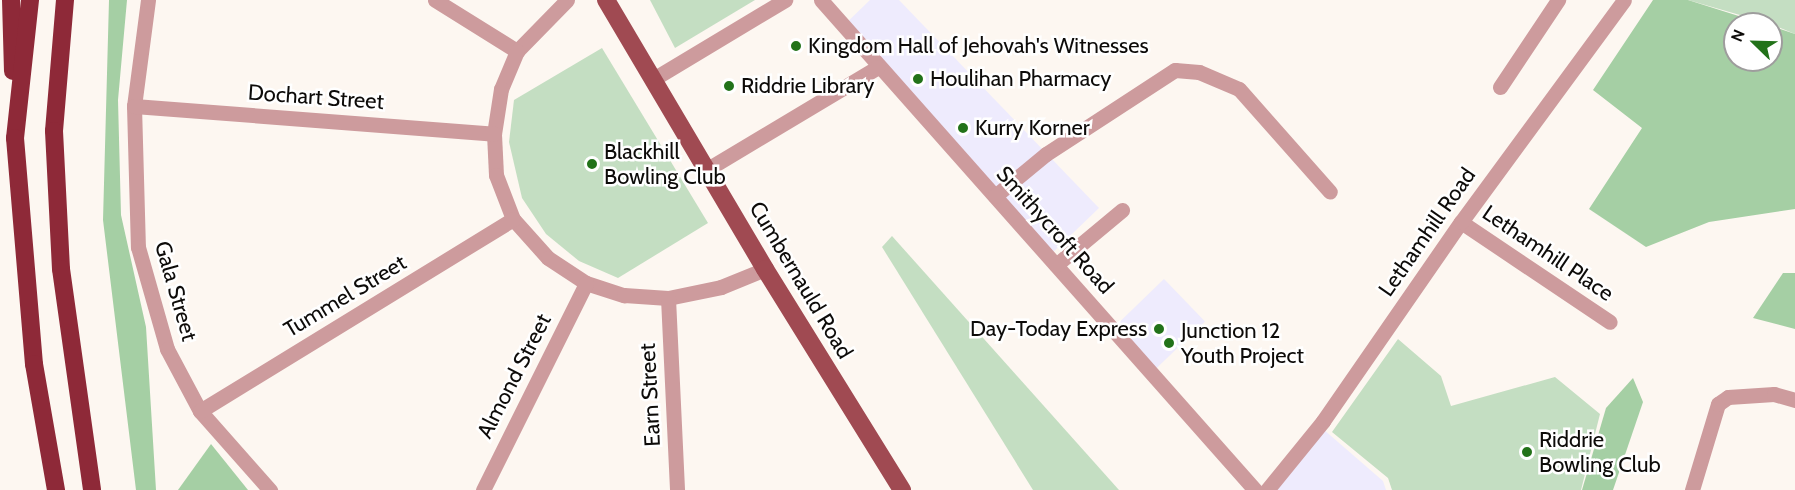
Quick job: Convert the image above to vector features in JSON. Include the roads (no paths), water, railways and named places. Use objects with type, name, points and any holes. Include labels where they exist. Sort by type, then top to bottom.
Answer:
[{"type":"highway","points":[[11,0],[15,138],[47,490]]},
{"type":"highway","points":[[15,138],[30,0]]},
{"type":"highway","points":[[65,0],[54,131],[60,269],[92,490]]},
{"type":"highway","points":[[34,364],[56,490]]},
{"type":"main road","name":"Cumbernauld Road","points":[[606,0],[655,78],[765,269],[902,490]]},
{"type":"street","name":"Gala Street","points":[[148,0],[134,106],[138,247],[167,349],[200,411],[270,490]]},
{"type":"street","points":[[435,0],[517,51]]},
{"type":"street","points":[[655,78],[785,0]]},
{"type":"street","name":"Smithycroft Road","points":[[821,0],[1255,490]]},
{"type":"street","points":[[1500,87],[1558,0]]},
{"type":"street","name":"Lethamhill Road","points":[[1267,490],[1323,421],[1461,222],[1624,0]]},
{"type":"street","points":[[562,1],[517,51],[501,89],[494,134],[496,175],[513,219],[548,258],[586,283],[624,295],[668,298],[721,287],[765,269]]},
{"type":"street","points":[[706,170],[878,67]]},
{"type":"street","points":[[994,196],[1068,139],[1175,70],[1199,72],[1239,89],[1330,192]]},
{"type":"street","name":"Dochart Street","points":[[134,106],[494,134]]},
{"type":"street","points":[[1056,265],[1122,210]]},
{"type":"street","name":"Tummel Street","points":[[200,411],[513,219]]},
{"type":"street","name":"Lethamhill Place","points":[[1461,222],[1610,322]]},
{"type":"street","name":"Almond Street","points":[[483,490],[586,283]]},
{"type":"street","name":"Earn Street","points":[[668,298],[677,490]]},
{"type":"street","points":[[1692,490],[1718,404],[1728,397],[1774,394],[1795,400]]},
{"type":"place","name":"Kingdom Hall of Jehovah's Witnesses","points":[[796,46]]},
{"type":"place","name":"Houlihan Pharmacy","points":[[918,79]]},
{"type":"place","name":"Riddrie Library","points":[[729,86]]},
{"type":"place","name":"Kurry Korner","points":[[963,128]]},
{"type":"place","name":"Blackhill Bowling Club","points":[[592,164]]},
{"type":"place","name":"Day-Today Express","points":[[1159,329]]},
{"type":"place","name":"Junction 12 Youth Project","points":[[1169,343]]},
{"type":"place","name":"Riddrie Bowling Club","points":[[1527,452]]}]
